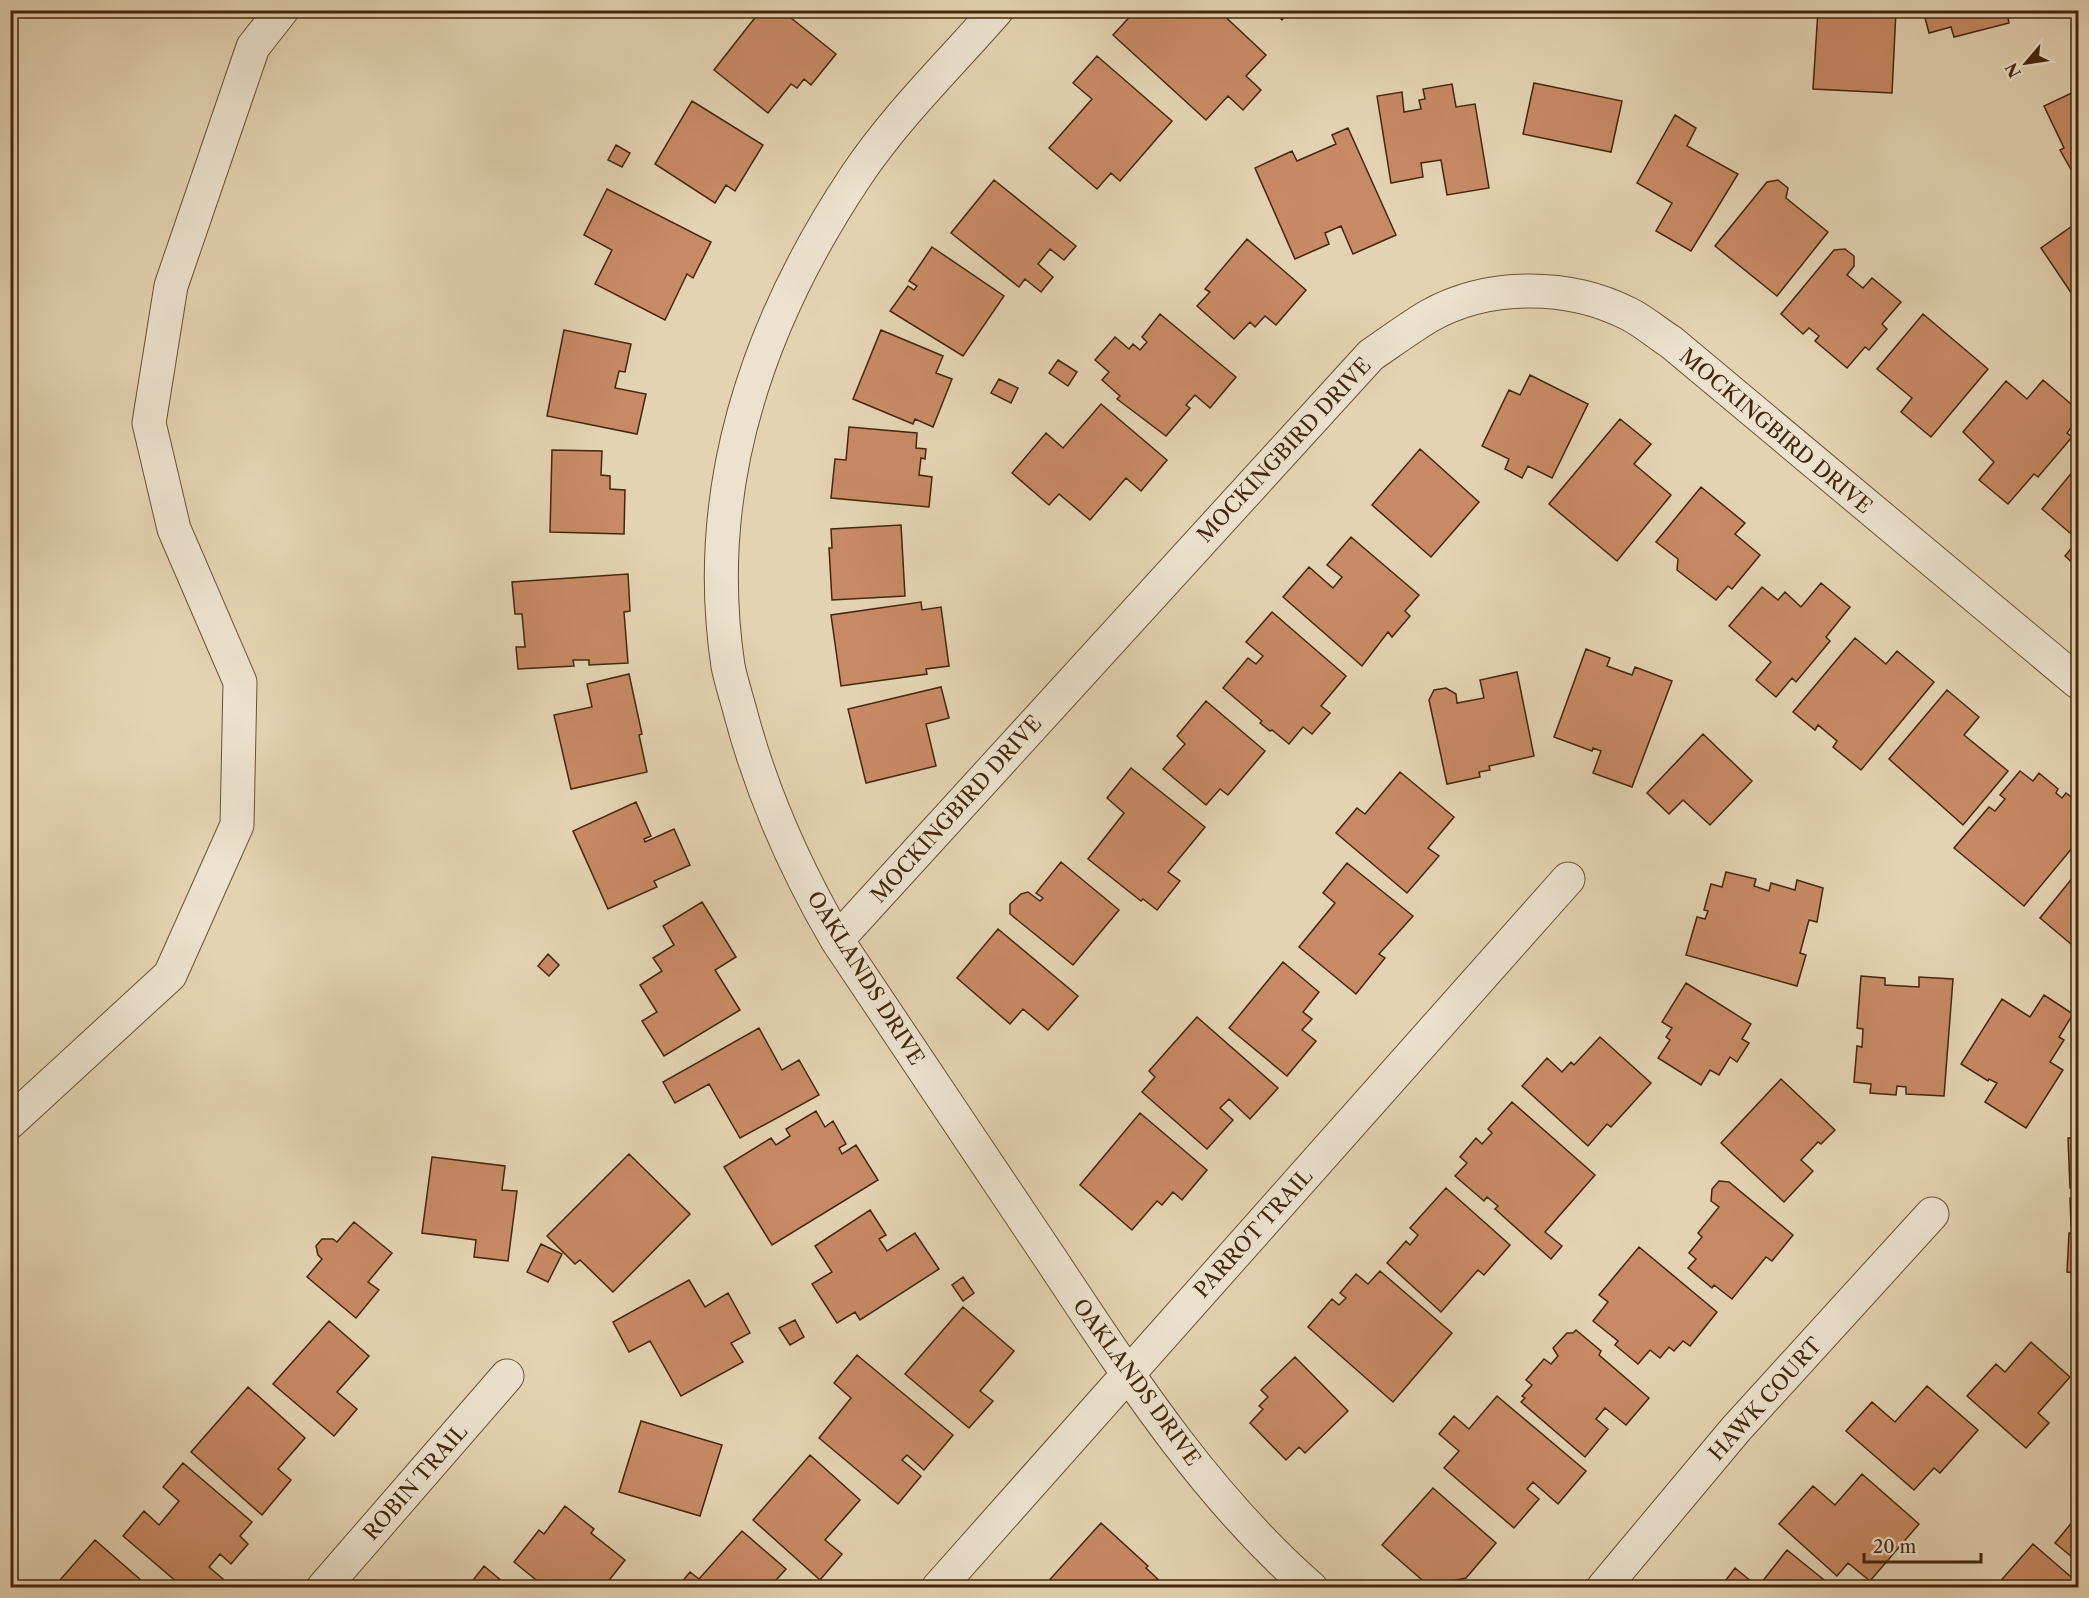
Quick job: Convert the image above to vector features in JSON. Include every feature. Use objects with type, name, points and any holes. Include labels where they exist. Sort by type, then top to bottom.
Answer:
[{"type":"street","points":[[10,1122],[171,975],[237,825],[240,682],[174,529],[149,423],[171,286],[253,47],[282,10]]},
{"type":"street","name":"OAKLANDS DRIVE","points":[[997,10],[864,166],[813,245],[775,320],[750,386],[733,455],[724,525],[723,596],[729,667],[766,793],[792,853],[837,939],[1165,1429],[1282,1562],[1311,1587]]},
{"type":"street","name":"MOCKINGBIRD DRIVE","points":[[837,939],[1371,355],[1430,316],[1467,300],[1504,292],[1558,293],[1594,301],[1629,314],[1671,342],[2079,682]]},
{"type":"street","name":"PARROT TRAIL","points":[[938,1587],[1568,879]]},
{"type":"street","name":"HAWK COURT","points":[[1603,1587],[1736,1430],[1932,1214]]},
{"type":"street","name":"ROBIN TRAIL","points":[[322,1587],[507,1376]]},
{"type":"building","points":[[761,10],[781,10],[836,54],[811,85],[804,79],[797,88],[791,84],[768,113],[714,70]]},
{"type":"building","points":[[1136,10],[1218,10],[1266,55],[1246,76],[1261,90],[1243,110],[1228,96],[1206,120],[1113,35]]},
{"type":"building","points":[[1272,10],[1290,10],[1282,20]]},
{"type":"building","points":[[1818,10],[1896,10],[1892,93],[1813,89]]},
{"type":"building","points":[[1923,10],[2015,10],[2007,13],[2009,23],[1954,37],[1951,27],[1929,33]]},
{"type":"building","points":[[1097,56],[1172,121],[1120,181],[1111,173],[1097,189],[1049,148],[1092,99],[1073,83]]},
{"type":"building","points":[[1534,83],[1622,101],[1611,152],[1523,134]]},
{"type":"building","points":[[1452,84],[1456,107],[1475,104],[1489,188],[1447,195],[1441,160],[1421,163],[1423,177],[1391,183],[1377,96],[1402,92],[1404,112],[1421,109],[1419,100],[1425,99],[1423,89]]},
{"type":"building","points":[[2078,90],[2078,182],[2060,150],[2064,148],[2044,106]]},
{"type":"building","points":[[692,101],[763,145],[735,191],[726,185],[715,203],[655,164]]},
{"type":"building","points":[[1675,115],[1696,128],[1687,146],[1738,174],[1691,251],[1656,231],[1672,203],[1637,183]]},
{"type":"building","points":[[1348,128],[1396,235],[1353,254],[1341,226],[1325,233],[1329,244],[1295,259],[1255,168],[1292,151],[1297,161],[1336,144],[1332,135]]},
{"type":"building","points":[[616,145],[630,153],[622,167],[608,160]]},
{"type":"building","points":[[994,180],[1076,246],[1064,260],[1050,249],[1038,264],[1053,277],[1041,292],[1025,279],[1019,287],[951,233]]},
{"type":"building","points":[[1778,180],[1788,188],[1786,198],[1828,232],[1777,296],[1715,246],[1767,182]]},
{"type":"building","points":[[607,189],[711,242],[693,278],[687,274],[665,320],[595,284],[612,250],[584,235]]},
{"type":"building","points":[[2078,222],[2078,303],[2041,248]]},
{"type":"building","points":[[1247,239],[1306,290],[1276,325],[1265,316],[1255,327],[1250,322],[1234,339],[1197,306],[1210,292],[1205,289]]},
{"type":"building","points":[[932,247],[1004,296],[963,356],[890,311],[908,286],[914,290],[917,286],[909,281]]},
{"type":"building","points":[[1845,249],[1854,256],[1854,266],[1847,275],[1863,288],[1872,278],[1901,302],[1882,324],[1887,329],[1869,350],[1865,347],[1847,368],[1815,341],[1819,336],[1809,328],[1803,334],[1781,314],[1834,250]]},
{"type":"building","points":[[1160,314],[1236,377],[1210,408],[1195,395],[1186,405],[1190,408],[1166,436],[1117,399],[1120,396],[1102,380],[1109,372],[1095,360],[1115,337],[1129,349],[1133,344],[1140,350],[1147,342],[1142,337]]},
{"type":"building","points":[[1923,314],[1988,369],[1931,437],[1901,412],[1912,398],[1877,369]]},
{"type":"building","points":[[564,330],[631,344],[625,372],[619,371],[615,388],[646,394],[637,434],[547,416]]},
{"type":"building","points":[[881,330],[943,356],[936,373],[952,379],[933,427],[915,419],[913,424],[853,399]]},
{"type":"building","points":[[1058,360],[1077,372],[1068,386],[1049,373]]},
{"type":"building","points":[[1530,375],[1588,404],[1552,478],[1528,466],[1522,478],[1505,469],[1509,459],[1482,446],[1509,390],[1520,395]]},
{"type":"building","points":[[999,379],[1018,388],[1011,403],[991,393]]},
{"type":"building","points":[[2043,380],[2078,410],[2078,418],[2067,433],[2072,437],[2038,477],[2034,474],[2008,504],[1979,480],[1994,462],[1963,432],[2006,381],[2027,399]]},
{"type":"building","points":[[1101,404],[1167,460],[1141,491],[1126,478],[1090,520],[1059,494],[1049,505],[1012,473],[1046,433],[1063,448]]},
{"type":"building","points":[[1620,419],[1651,444],[1634,464],[1671,495],[1617,561],[1549,504]]},
{"type":"building","points":[[849,427],[917,433],[916,448],[926,449],[925,459],[921,458],[919,475],[932,477],[929,507],[831,498],[835,459],[846,460]]},
{"type":"building","points":[[1420,449],[1479,502],[1431,557],[1372,505]]},
{"type":"building","points":[[552,450],[602,451],[601,475],[610,476],[610,489],[625,490],[624,534],[550,532]]},
{"type":"building","points":[[2078,465],[2078,527],[2076,525],[2070,533],[2042,509]]},
{"type":"building","points":[[1701,487],[1745,523],[1735,534],[1760,555],[1732,589],[1728,586],[1716,600],[1677,570],[1678,559],[1656,542]]},
{"type":"building","points":[[901,525],[905,596],[832,600],[829,548],[832,548],[831,529]]},
{"type":"building","points":[[1351,537],[1419,595],[1405,611],[1410,616],[1392,637],[1388,632],[1362,666],[1283,597],[1309,567],[1333,588],[1342,577],[1327,565]]},
{"type":"building","points":[[2078,540],[2078,568],[2065,556]]},
{"type":"building","points":[[628,574],[630,611],[624,612],[628,663],[589,665],[589,660],[573,660],[574,666],[518,669],[516,647],[525,647],[522,614],[515,614],[512,582]]},
{"type":"building","points":[[1821,583],[1850,607],[1826,637],[1830,641],[1796,682],[1792,678],[1776,697],[1756,680],[1771,662],[1729,626],[1762,587],[1778,600],[1785,592],[1801,607]]},
{"type":"building","points":[[921,602],[922,610],[941,607],[949,666],[926,669],[927,674],[841,686],[831,615]]},
{"type":"building","points":[[1272,612],[1346,676],[1321,706],[1330,713],[1312,734],[1303,727],[1289,744],[1260,723],[1262,721],[1223,688],[1248,658],[1256,664],[1263,656],[1246,642]]},
{"type":"building","points":[[1855,638],[1886,664],[1897,651],[1934,682],[1861,770],[1833,747],[1837,741],[1818,725],[1815,730],[1793,712]]},
{"type":"building","points":[[1586,649],[1610,658],[1607,666],[1632,675],[1635,667],[1672,681],[1632,787],[1593,773],[1601,751],[1593,748],[1592,751],[1554,737]]},
{"type":"building","points":[[1517,672],[1534,756],[1489,766],[1490,770],[1479,772],[1480,777],[1447,784],[1429,700],[1434,690],[1446,688],[1456,694],[1457,703],[1484,698],[1480,680]]},
{"type":"building","points":[[629,674],[642,734],[639,735],[647,772],[571,789],[554,715],[592,707],[587,684]]},
{"type":"building","points":[[941,687],[949,718],[926,724],[936,766],[866,783],[848,709]]},
{"type":"building","points":[[1947,690],[1979,717],[1964,735],[2008,771],[1963,825],[1889,759]]},
{"type":"building","points":[[1206,701],[1265,751],[1228,795],[1220,789],[1206,805],[1163,769],[1185,744],[1177,736]]},
{"type":"building","points":[[1703,734],[1752,781],[1710,825],[1683,800],[1669,814],[1647,793]]},
{"type":"building","points":[[1131,768],[1205,827],[1168,872],[1180,881],[1157,910],[1143,899],[1141,901],[1088,859],[1124,813],[1107,798]]},
{"type":"building","points":[[2020,771],[2033,781],[2039,773],[2058,789],[2056,793],[2062,798],[2066,793],[2078,802],[2078,841],[2024,906],[1954,848],[1989,807],[1995,811],[2005,799],[2000,795]]},
{"type":"building","points":[[1400,772],[1454,817],[1428,848],[1439,856],[1407,893],[1336,833],[1357,808],[1365,814]]},
{"type":"building","points":[[636,802],[651,836],[644,839],[645,842],[674,829],[690,865],[654,881],[657,887],[608,909],[573,831]]},
{"type":"building","points":[[1061,862],[1119,910],[1073,965],[1010,914],[1010,904],[1021,894],[1028,892],[1040,901],[1043,898],[1036,893]]},
{"type":"building","points":[[1347,863],[1413,916],[1379,954],[1385,958],[1356,994],[1299,947],[1335,903],[1323,893]]},
{"type":"building","points":[[2078,871],[2078,950],[2040,918]]},
{"type":"building","points":[[1726,872],[1756,879],[1754,886],[1769,891],[1771,883],[1795,890],[1797,880],[1823,888],[1817,922],[1809,920],[1800,953],[1806,955],[1797,986],[1686,955],[1697,917],[1705,919],[1708,911],[1704,910],[1711,884],[1722,887]]},
{"type":"building","points":[[702,902],[736,957],[715,970],[740,1010],[664,1056],[642,1021],[657,1012],[640,985],[662,971],[653,958],[674,945],[663,926]]},
{"type":"building","points":[[998,929],[1078,996],[1048,1030],[1023,1009],[1010,1024],[957,978]]},
{"type":"building","points":[[548,954],[559,965],[549,976],[538,966]]},
{"type":"building","points":[[1283,962],[1319,992],[1303,1012],[1312,1019],[1302,1030],[1316,1041],[1287,1076],[1229,1028]]},
{"type":"building","points":[[1861,976],[1885,978],[1885,985],[1919,987],[1919,977],[1953,979],[1944,1096],[1906,1094],[1906,1087],[1897,1086],[1896,1095],[1870,1093],[1871,1084],[1854,1082],[1857,1046],[1862,1047],[1863,1029],[1857,1028]]},
{"type":"building","points":[[1686,983],[1751,1024],[1742,1039],[1749,1043],[1737,1062],[1730,1057],[1719,1075],[1710,1070],[1701,1085],[1658,1058],[1670,1040],[1666,1037],[1672,1028],[1662,1022]]},
{"type":"building","points":[[2044,995],[2073,1014],[2059,1037],[2064,1040],[2050,1062],[2063,1070],[2026,1128],[1985,1102],[1997,1083],[1989,1079],[1988,1081],[1961,1064],[2002,999],[2030,1017]]},
{"type":"building","points":[[1197,1017],[1278,1088],[1250,1119],[1229,1099],[1220,1108],[1233,1120],[1207,1149],[1142,1092],[1155,1077],[1149,1071]]},
{"type":"building","points":[[759,1028],[782,1070],[799,1060],[819,1095],[740,1138],[709,1084],[675,1103],[663,1082]]},
{"type":"building","points":[[1600,1037],[1651,1083],[1611,1127],[1607,1124],[1588,1146],[1522,1086],[1547,1058],[1562,1072],[1571,1062],[1574,1065]]},
{"type":"building","points":[[1781,1079],[1835,1130],[1821,1144],[1818,1142],[1801,1160],[1813,1171],[1784,1202],[1721,1143]]},
{"type":"building","points":[[1512,1102],[1595,1175],[1545,1232],[1562,1246],[1551,1259],[1495,1209],[1498,1206],[1487,1197],[1484,1201],[1455,1176],[1467,1163],[1460,1157],[1476,1138],[1482,1144],[1492,1133],[1488,1129]]},
{"type":"building","points":[[816,1111],[825,1127],[833,1121],[846,1144],[839,1148],[842,1154],[856,1145],[878,1180],[772,1245],[724,1167],[771,1138],[776,1145],[790,1136],[786,1129]]},
{"type":"building","points":[[1140,1113],[1207,1170],[1182,1200],[1173,1192],[1162,1205],[1157,1201],[1132,1230],[1080,1185]]},
{"type":"building","points":[[2068,1138],[2078,1138],[2078,1188],[2070,1188]]},
{"type":"building","points":[[629,1154],[690,1214],[613,1292],[580,1260],[575,1264],[547,1236]]},
{"type":"building","points":[[432,1157],[505,1166],[502,1190],[517,1191],[508,1261],[474,1257],[476,1240],[422,1233]]},
{"type":"building","points":[[1719,1181],[1729,1182],[1793,1235],[1772,1261],[1766,1257],[1732,1299],[1714,1285],[1712,1288],[1688,1268],[1696,1259],[1689,1253],[1702,1237],[1698,1233],[1719,1207],[1711,1201],[1712,1189]]},
{"type":"building","points":[[1446,1188],[1510,1245],[1484,1275],[1478,1270],[1441,1312],[1387,1263],[1406,1241],[1410,1245],[1418,1235],[1410,1228]]},
{"type":"building","points":[[2070,1198],[2078,1198],[2078,1225],[2071,1226]]},
{"type":"building","points":[[870,1210],[886,1235],[879,1239],[887,1251],[915,1233],[939,1269],[860,1320],[855,1312],[837,1323],[812,1284],[832,1272],[815,1246]]},
{"type":"building","points":[[354,1222],[392,1253],[368,1282],[379,1290],[356,1318],[307,1277],[322,1259],[318,1255],[316,1246],[322,1239],[333,1239],[337,1242]]},
{"type":"building","points":[[2069,1233],[2078,1234],[2078,1273],[2067,1272]]},
{"type":"building","points":[[541,1244],[562,1254],[548,1282],[527,1272]]},
{"type":"building","points":[[1639,1247],[1717,1312],[1690,1346],[1683,1341],[1674,1351],[1669,1347],[1660,1358],[1650,1350],[1638,1364],[1615,1345],[1618,1341],[1593,1321],[1608,1302],[1599,1295]]},
{"type":"building","points":[[1380,1271],[1452,1333],[1393,1402],[1308,1327],[1332,1299],[1339,1305],[1346,1298],[1340,1293],[1356,1274],[1368,1284]]},
{"type":"building","points":[[963,1277],[974,1293],[963,1301],[952,1285]]},
{"type":"building","points":[[689,1280],[705,1307],[728,1293],[750,1333],[731,1343],[743,1362],[681,1396],[650,1341],[629,1352],[613,1322]]},
{"type":"building","points":[[2078,1287],[2078,1323],[2076,1323]]},
{"type":"building","points":[[963,1307],[1014,1351],[980,1391],[993,1401],[969,1428],[905,1374]]},
{"type":"building","points":[[795,1320],[804,1337],[790,1345],[779,1328]]},
{"type":"building","points":[[329,1321],[369,1356],[337,1392],[357,1409],[334,1436],[273,1384]]},
{"type":"building","points":[[1576,1330],[1601,1351],[1599,1355],[1649,1398],[1626,1425],[1605,1408],[1596,1419],[1608,1429],[1585,1457],[1521,1402],[1525,1398],[1522,1396],[1532,1385],[1526,1380],[1544,1359],[1551,1364],[1558,1356],[1553,1348],[1567,1333],[1573,1333]]},
{"type":"building","points":[[2031,1342],[2070,1377],[2038,1413],[2049,1423],[2026,1448],[1967,1396],[1996,1364],[2005,1372]]},
{"type":"building","points":[[857,1355],[953,1435],[924,1470],[907,1455],[902,1460],[921,1476],[898,1504],[819,1438],[851,1398],[834,1383]]},
{"type":"building","points":[[1295,1357],[1348,1411],[1305,1453],[1299,1447],[1286,1460],[1250,1423],[1263,1409],[1259,1406],[1268,1397],[1261,1390]]},
{"type":"building","points":[[1927,1386],[1978,1430],[1940,1473],[1934,1468],[1914,1490],[1846,1431],[1872,1402],[1895,1422]]},
{"type":"building","points":[[248,1387],[305,1438],[278,1469],[291,1480],[262,1515],[191,1452]]},
{"type":"building","points":[[1497,1396],[1586,1471],[1558,1504],[1533,1482],[1527,1489],[1539,1499],[1514,1528],[1444,1468],[1459,1451],[1439,1434],[1454,1416],[1469,1429]]},
{"type":"building","points":[[641,1421],[722,1445],[700,1516],[619,1492]]},
{"type":"building","points":[[810,1455],[860,1500],[825,1540],[842,1554],[820,1580],[753,1520]]},
{"type":"building","points":[[183,1463],[252,1522],[240,1536],[248,1544],[231,1564],[220,1554],[209,1567],[223,1579],[216,1588],[184,1588],[123,1536],[144,1511],[159,1525],[179,1501],[163,1487]]},
{"type":"building","points":[[1862,1474],[1919,1524],[1870,1581],[1848,1563],[1837,1576],[1779,1524],[1813,1486],[1835,1505]]},
{"type":"building","points":[[1433,1488],[1496,1543],[1466,1578],[1429,1586],[1382,1545]]},
{"type":"building","points":[[565,1506],[594,1529],[591,1533],[625,1560],[603,1588],[546,1588],[514,1562],[539,1530],[544,1534]]},
{"type":"building","points":[[2078,1515],[2078,1562],[2055,1543]]},
{"type":"building","points":[[1101,1523],[1148,1566],[1146,1568],[1162,1583],[1158,1588],[1044,1586]]},
{"type":"building","points":[[742,1531],[786,1569],[769,1588],[677,1588],[690,1572],[699,1579]]},
{"type":"building","points":[[95,1540],[150,1588],[53,1588]]},
{"type":"building","points":[[2033,1544],[2078,1583],[2078,1588],[1988,1588],[1993,1582],[1997,1585]]},
{"type":"building","points":[[1787,1550],[1834,1588],[1720,1588],[1735,1568],[1758,1587]]},
{"type":"building","points":[[484,1566],[510,1588],[467,1588]]}]
